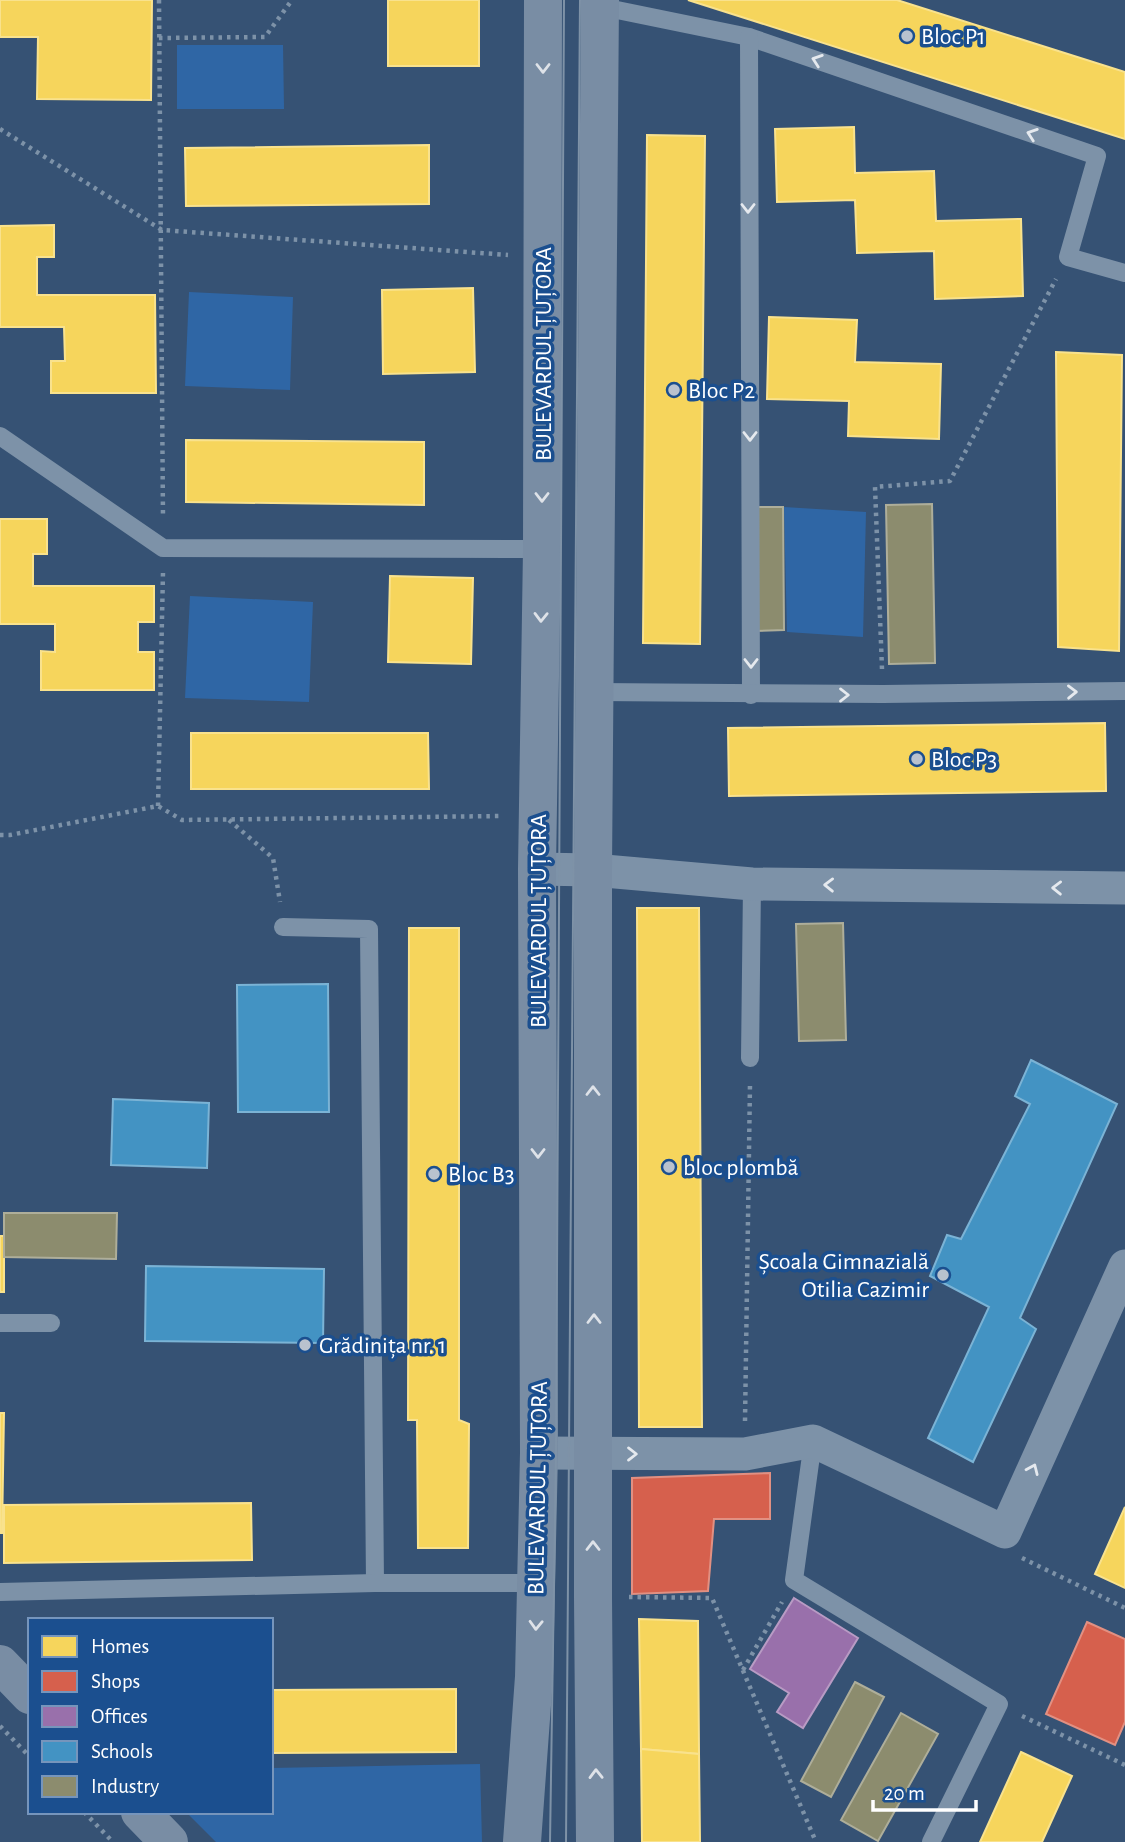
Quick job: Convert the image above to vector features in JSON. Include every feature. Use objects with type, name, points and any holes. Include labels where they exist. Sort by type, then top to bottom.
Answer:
[{"type":"main road","name":"BULEVARDUL ȚUȚORA","points":[[522,1842],[534,1677],[539,1453],[537,869],[542,549],[543,0]]},
{"type":"main road","points":[[595,1842],[593,870],[600,5]]},
{"type":"main road","points":[[0,1664],[28,1693]]},
{"type":"main road","points":[[142,1814],[169,1842]]},
{"type":"street","points":[[537,869],[593,870],[752,884],[1125,888]]},
{"type":"street","points":[[539,1453],[745,1454],[813,1441],[1005,1532],[1125,1266]]},
{"type":"lane","points":[[600,5],[749,37],[1097,156],[1068,257],[1125,273]]},
{"type":"lane","points":[[749,37],[751,695]]},
{"type":"lane","points":[[0,436],[163,548],[542,549]]},
{"type":"lane","points":[[594,692],[751,695],[1125,691]]},
{"type":"lane","points":[[750,1058],[752,884]]},
{"type":"lane","points":[[283,928],[369,929],[375,1583]]},
{"type":"lane","points":[[0,1323],[51,1323]]},
{"type":"lane","points":[[813,1441],[794,1580],[999,1704],[931,1842]]},
{"type":"lane","points":[[0,1592],[375,1583],[537,1583]]},
{"type":"path","points":[[158,806],[163,548],[159,0]]},
{"type":"path","points":[[159,38],[265,37],[292,0]]},
{"type":"path","points":[[0,129],[162,230],[543,257]]},
{"type":"path","points":[[883,694],[875,487],[950,481],[1068,257]]},
{"type":"path","points":[[0,835],[158,806],[182,820],[538,815]]},
{"type":"path","points":[[229,820],[273,859],[283,928]]},
{"type":"path","points":[[745,1454],[750,1058]]},
{"type":"path","points":[[1005,1532],[1016,1556],[1125,1608]]},
{"type":"path","points":[[743,1670],[794,1580]]},
{"type":"path","points":[[593,1597],[712,1598],[816,1842]]},
{"type":"path","points":[[999,1704],[1125,1765]]},
{"type":"path","points":[[0,1726],[28,1755]]},
{"type":"path","points":[[86,1814],[113,1842]]},
{"type":"shaded area","points":[[177,45],[283,45],[284,109],[177,109]]},
{"type":"shaded area","points":[[189,292],[293,297],[290,390],[185,386]]},
{"type":"shaded area","points":[[784,507],[866,512],[863,637],[787,632]]},
{"type":"shaded area","points":[[190,596],[313,602],[309,702],[185,698]]},
{"type":"shaded area","points":[[480,1764],[482,1842],[216,1842],[188,1814],[273,1814],[273,1768]]},
{"type":"building: Homes","points":[[0,0],[152,0],[151,100],[37,99],[38,37],[0,37]]},
{"type":"building: Homes","points":[[388,0],[479,0],[479,66],[388,66]]},
{"type":"building: Homes","name":"Bloc P1","points":[[688,0],[897,0],[1125,72],[1125,139]]},
{"type":"building: Homes","points":[[854,127],[855,173],[934,171],[936,221],[1021,219],[1023,296],[935,299],[934,251],[857,253],[855,200],[777,202],[775,129]]},
{"type":"building: Homes","name":"Bloc P2","points":[[647,135],[705,136],[700,644],[643,643]]},
{"type":"building: Homes","points":[[429,145],[429,204],[186,206],[185,148]]},
{"type":"building: Homes","points":[[54,225],[54,257],[37,257],[37,295],[155,295],[156,393],[51,393],[51,361],[65,361],[64,327],[0,327],[0,226]]},
{"type":"building: Homes","points":[[473,288],[475,372],[383,374],[382,290]]},
{"type":"building: Homes","points":[[769,317],[857,320],[855,362],[941,364],[939,439],[848,436],[849,401],[767,399]]},
{"type":"building: Homes","points":[[1056,352],[1122,355],[1119,651],[1058,647]]},
{"type":"building: Homes","points":[[186,440],[424,442],[424,505],[186,502]]},
{"type":"building: Homes","points":[[0,519],[47,519],[47,554],[33,554],[33,586],[154,586],[154,622],[138,622],[138,652],[154,652],[154,690],[41,690],[41,651],[55,652],[55,624],[0,624]]},
{"type":"building: Homes","points":[[390,576],[473,578],[471,664],[388,662]]},
{"type":"building: Homes","name":"Bloc P3","points":[[1105,723],[1106,791],[729,796],[728,728]]},
{"type":"building: Homes","points":[[191,733],[428,733],[429,789],[191,789]]},
{"type":"building: Homes","name":"bloc plombă","points":[[637,908],[699,908],[702,1427],[639,1427]]},
{"type":"building: Homes","name":"Bloc B3","points":[[409,928],[459,928],[459,1420],[469,1424],[468,1548],[418,1548],[417,1420],[408,1420]]},
{"type":"building: Homes","points":[[0,1236],[4,1236],[4,1292],[0,1292]]},
{"type":"building: Homes","points":[[0,1413],[4,1413],[2,1533],[0,1533]]},
{"type":"building: Homes","points":[[251,1503],[252,1560],[4,1563],[4,1505]]},
{"type":"building: Homes","points":[[1125,1507],[1125,1588],[1095,1574]]},
{"type":"building: Homes","points":[[639,1619],[698,1621],[699,1754],[641,1749]]},
{"type":"building: Homes","points":[[456,1689],[456,1752],[273,1753],[273,1690]]},
{"type":"building: Homes","points":[[641,1749],[699,1754],[700,1842],[642,1842]]},
{"type":"building: Homes","points":[[1021,1752],[1072,1776],[1042,1842],[980,1842]]},
{"type":"building: Shops","points":[[770,1473],[770,1519],[714,1519],[708,1591],[632,1594],[632,1478]]},
{"type":"building: Shops","points":[[1087,1622],[1125,1639],[1125,1722],[1115,1745],[1046,1714]]},
{"type":"building: Offices","points":[[794,1598],[858,1638],[803,1728],[777,1712],[789,1693],[750,1669]]},
{"type":"building: Schools","points":[[328,984],[329,1112],[238,1112],[237,985]]},
{"type":"building: Schools","points":[[1031,1060],[1117,1104],[1020,1318],[1036,1329],[973,1462],[928,1438],[989,1307],[930,1276],[947,1235],[961,1239],[1030,1104],[1015,1096]]},
{"type":"building: Schools","points":[[113,1099],[209,1103],[207,1168],[111,1165]]},
{"type":"building: Schools","points":[[146,1266],[324,1269],[323,1343],[145,1341]]},
{"type":"building: Industry","points":[[932,504],[935,663],[889,664],[886,505]]},
{"type":"building: Industry","points":[[753,507],[783,507],[784,630],[754,631]]},
{"type":"building: Industry","points":[[843,923],[846,1040],[799,1041],[796,924]]},
{"type":"building: Industry","points":[[4,1213],[117,1213],[116,1259],[4,1257]]},
{"type":"building: Industry","points":[[855,1682],[884,1697],[831,1797],[801,1781]]},
{"type":"building: Industry","points":[[901,1713],[938,1734],[878,1841],[841,1820]]},
{"type":"tram line","points":[[550,1842],[556,1454],[564,0]]},
{"type":"tram line","points":[[566,1842],[580,0]]},
{"type":"place","name":"Bloc P1","points":[[907,36]]},
{"type":"place","name":"Bloc P2","points":[[674,390]]},
{"type":"place","name":"Bloc P3","points":[[917,759]]},
{"type":"place","name":"bloc plombă","points":[[669,1167]]},
{"type":"place","name":"Bloc B3","points":[[434,1174]]},
{"type":"place","name":"Școala Gimnazială Otilia Cazimir","points":[[943,1275]]},
{"type":"place","name":"Grădinița nr. 1","points":[[305,1345]]}]
